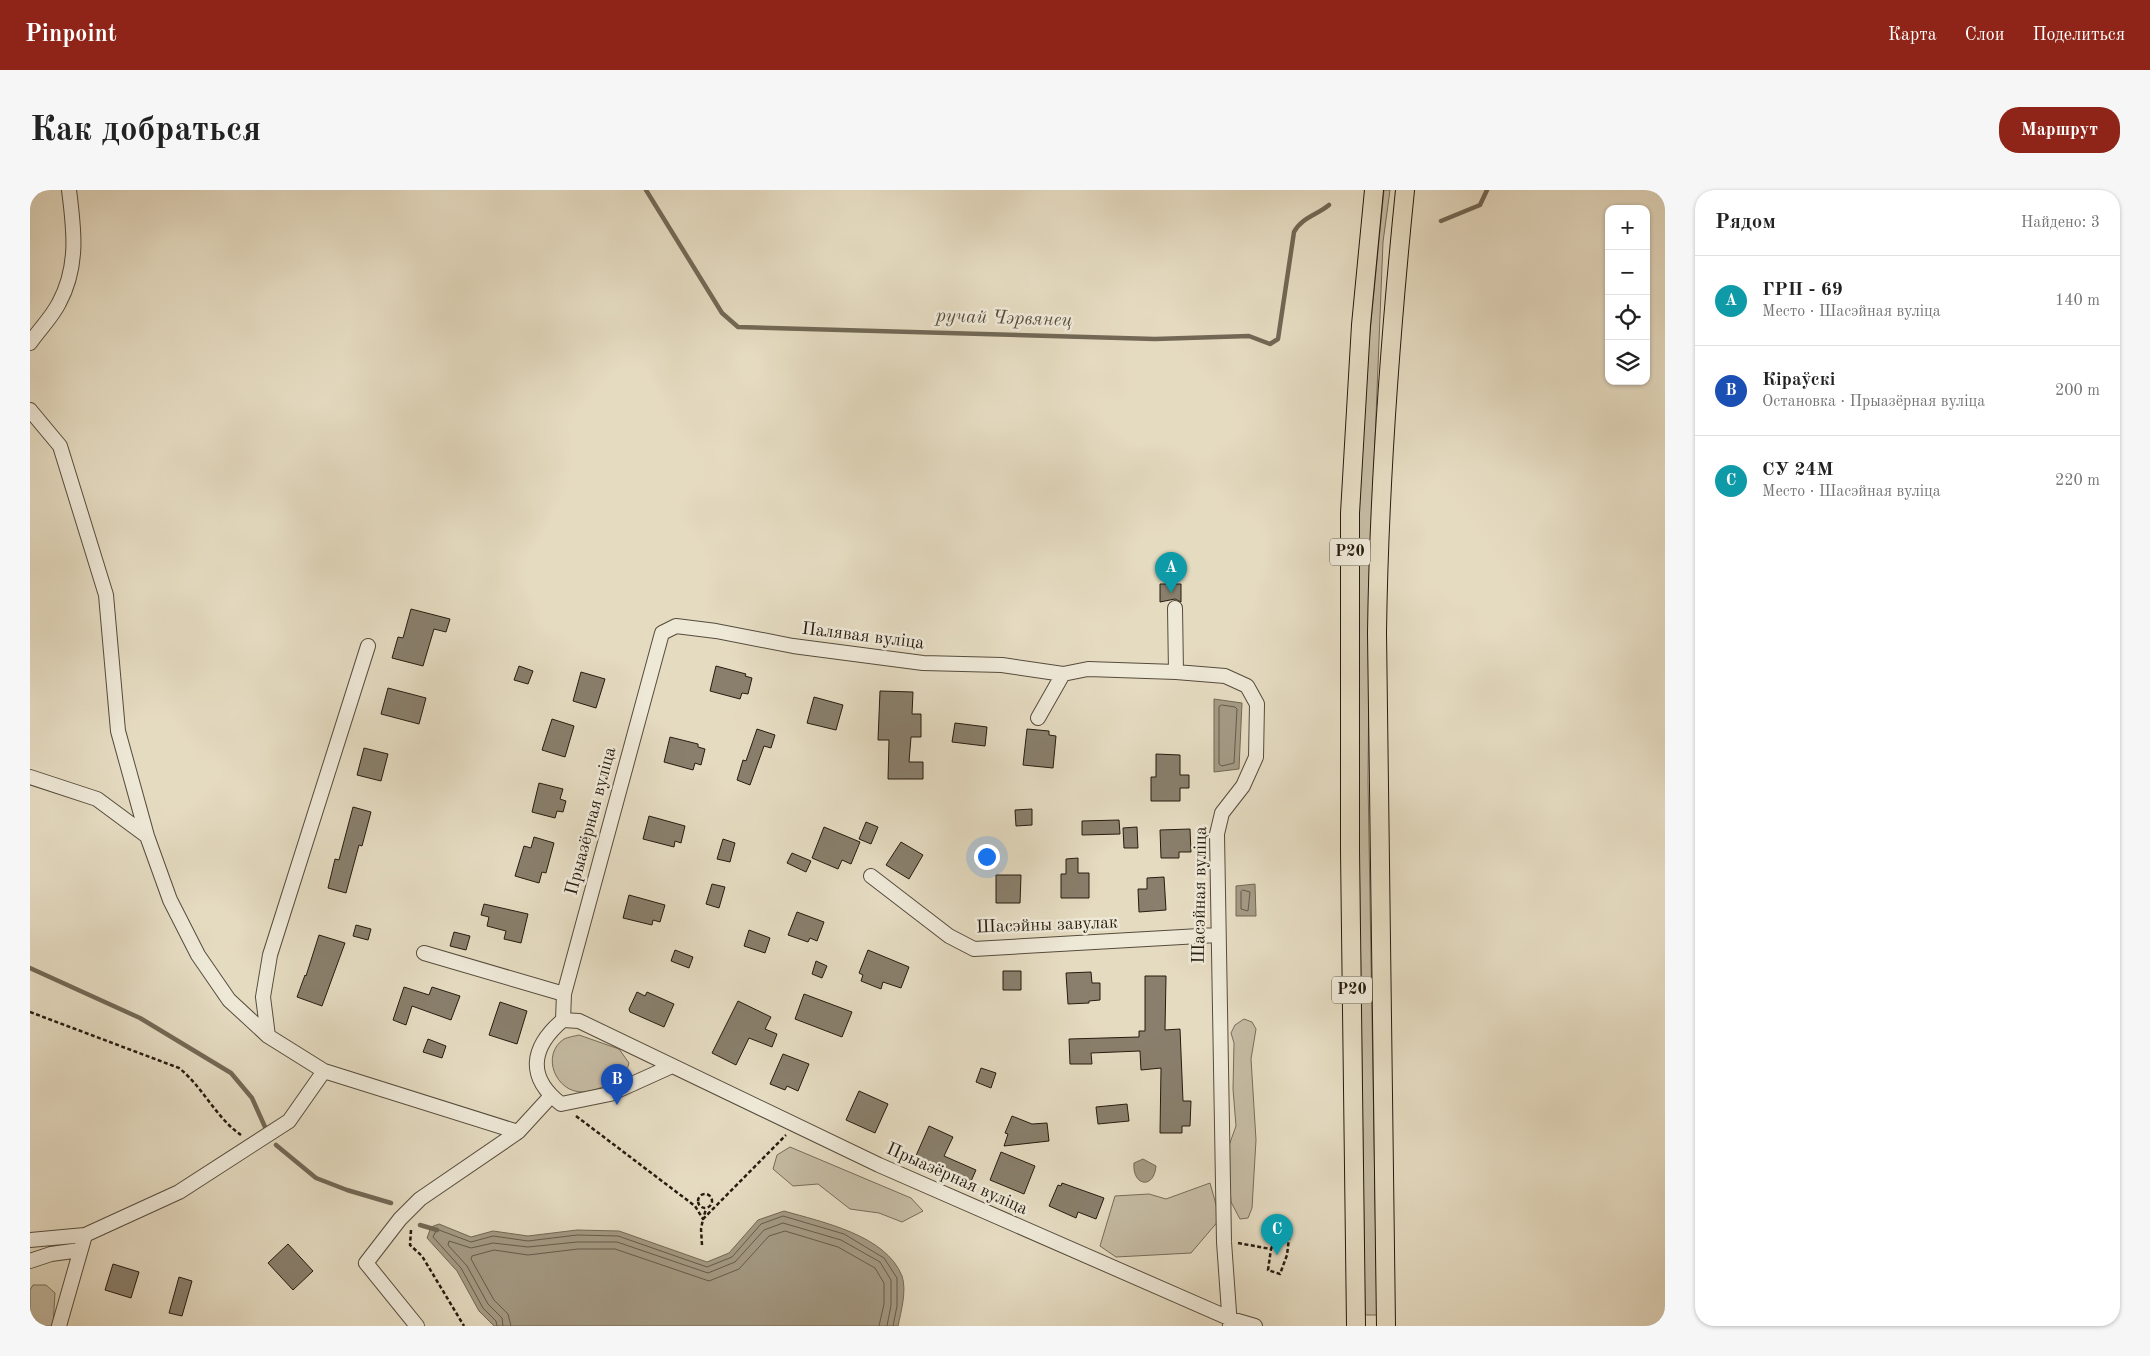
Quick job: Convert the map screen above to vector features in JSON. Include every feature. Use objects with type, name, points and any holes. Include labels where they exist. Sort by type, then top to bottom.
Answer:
[{"type":"main road","name":"Р20","points":[[1356,1326],[1350,851],[1350,513],[1361,325],[1374,190]]},
{"type":"main road","name":"Р20","points":[[1386,1326],[1378,562],[1391,336],[1405,190]]},
{"type":"street","points":[[30,343],[59,302],[70,275],[75,241],[69,190]]},
{"type":"street","points":[[30,410],[60,446],[106,595],[118,731],[147,836],[170,900],[198,955],[229,1000],[268,1036],[324,1071],[518,1132]]},
{"type":"street","points":[[1175,608],[1176,672]]},
{"type":"street","name":"Палявая вуліца","points":[[662,633],[676,626],[716,630],[793,646],[913,662],[1002,666],[1063,674]]},
{"type":"street","name":"Прыазёрная вуліца","points":[[662,633],[564,994],[563,1020],[580,1021],[879,1165],[1230,1322],[1255,1326]]},
{"type":"street","points":[[268,1036],[263,997],[270,955],[368,646]]},
{"type":"street","name":"Шасэйная вуліца","points":[[1063,674],[1088,669],[1225,676],[1247,686],[1257,704],[1256,757],[1243,786],[1222,813],[1217,834],[1217,935],[1224,1242],[1230,1322]]},
{"type":"street","points":[[1038,718],[1063,674]]},
{"type":"street","points":[[30,777],[97,798],[147,836]]},
{"type":"street","name":"Шасэйны завулак","points":[[871,876],[949,936],[974,949],[1217,935]]},
{"type":"street","points":[[424,953],[564,994]]},
{"type":"street","points":[[556,1100],[541,1084],[536,1071],[538,1055],[547,1033],[563,1020]]},
{"type":"street","points":[[414,1324],[366,1263],[400,1219],[420,1199],[518,1132],[556,1100],[610,1094],[672,1066]]},
{"type":"street","points":[[30,1240],[85,1235],[179,1192],[289,1121],[324,1071]]},
{"type":"street","points":[[59,1326],[85,1235]]},
{"type":"street","points":[[30,1260],[51,1254],[80,1250]]},
{"type":"path","points":[[30,1012],[179,1068],[194,1080],[229,1127],[255,1144]]},
{"type":"path","points":[[556,1100],[695,1206],[703,1220]]},
{"type":"path","points":[[703,1220],[786,1135]]},
{"type":"path","points":[[702,1245],[701,1229],[703,1220],[706,1209],[710,1208],[713,1201],[711,1197],[704,1194],[701,1195],[698,1202],[699,1206],[706,1209]]},
{"type":"path","points":[[420,1199],[411,1229],[410,1245],[422,1256],[464,1326]]},
{"type":"path","points":[[1282,1228],[1290,1230],[1287,1255],[1280,1274],[1268,1270],[1271,1249],[1282,1228]]},
{"type":"path","points":[[1224,1242],[1229,1241],[1271,1249]]},
{"type":"shaded area","points":[[1384,190],[1390,190],[1383,242],[1370,565],[1368,780],[1377,1315],[1365,1315],[1356,586],[1365,383]]},
{"type":"shaded area","points":[[1244,1019],[1252,1022],[1256,1029],[1251,1059],[1256,1140],[1252,1208],[1248,1218],[1240,1219],[1231,1202],[1227,1151],[1236,1126],[1233,1089],[1234,1043],[1231,1033],[1235,1025]]},
{"type":"shaded area","points":[[579,1035],[619,1049],[629,1063],[626,1072],[621,1078],[592,1091],[583,1092],[573,1091],[559,1080],[554,1072],[553,1054],[557,1046],[564,1039]]},
{"type":"shaded area","points":[[790,1147],[911,1198],[923,1211],[902,1222],[879,1213],[850,1209],[818,1184],[793,1186],[773,1169],[777,1155]]},
{"type":"shaded area","points":[[1210,1183],[1220,1219],[1191,1253],[1116,1257],[1100,1246],[1115,1196],[1149,1194],[1166,1199]]},
{"type":"shaded area","points":[[33,1285],[46,1285],[55,1293],[53,1326],[30,1326],[30,1290]]},
{"type":"water","points":[[1214,699],[1242,703],[1239,769],[1214,772]]},
{"type":"water","points":[[1255,884],[1256,916],[1236,916],[1236,886]]},
{"type":"water","points":[[1143,1159],[1156,1166],[1154,1174],[1148,1182],[1144,1182],[1136,1177],[1134,1171],[1134,1163]]},
{"type":"water","points":[[784,1211],[851,1232],[868,1240],[894,1262],[902,1276],[904,1288],[898,1326],[494,1326],[479,1311],[457,1271],[427,1238],[431,1227],[439,1224],[471,1237],[493,1231],[528,1236],[577,1230],[619,1231],[707,1262],[729,1253],[758,1220]]},
{"type":"building","points":[[1160,584],[1181,584],[1181,602],[1175,599],[1160,602]]},
{"type":"building","points":[[411,609],[450,619],[446,632],[434,629],[423,666],[392,658],[398,637],[403,638]]},
{"type":"building","points":[[519,666],[533,671],[528,684],[514,680]]},
{"type":"building","points":[[716,666],[746,674],[745,676],[752,678],[748,694],[742,693],[740,699],[710,691]]},
{"type":"building","points":[[581,672],[605,679],[596,708],[573,701]]},
{"type":"building","points":[[388,688],[426,698],[419,724],[381,714]]},
{"type":"building","points":[[880,691],[913,692],[912,714],[921,714],[921,737],[911,737],[909,762],[923,762],[923,779],[888,779],[889,740],[878,740]]},
{"type":"building","points":[[814,697],[843,705],[836,730],[807,723]]},
{"type":"building","points":[[552,719],[574,726],[565,757],[542,750]]},
{"type":"building","points":[[955,723],[987,727],[985,746],[952,742]]},
{"type":"building","points":[[757,729],[775,735],[771,748],[764,746],[750,785],[737,780],[743,760],[746,761]]},
{"type":"building","points":[[1027,729],[1049,731],[1049,735],[1056,736],[1053,768],[1023,765]]},
{"type":"building","points":[[670,737],[698,744],[698,747],[705,749],[701,765],[695,763],[693,770],[664,762]]},
{"type":"building","points":[[364,748],[388,754],[381,781],[357,775]]},
{"type":"building","points":[[1156,754],[1180,755],[1180,775],[1189,775],[1189,788],[1180,788],[1180,801],[1151,801],[1151,777],[1156,777]]},
{"type":"building","points":[[539,783],[563,789],[560,799],[566,801],[563,812],[557,811],[555,818],[532,812]]},
{"type":"building","points":[[353,807],[371,812],[362,846],[359,845],[346,893],[328,888],[335,859],[339,860]]},
{"type":"building","points":[[1032,809],[1032,825],[1016,826],[1015,810]]},
{"type":"building","points":[[649,816],[685,826],[681,843],[675,841],[674,847],[643,839]]},
{"type":"building","points":[[1119,820],[1120,834],[1082,835],[1082,821]]},
{"type":"building","points":[[866,822],[878,827],[871,844],[859,839]]},
{"type":"building","points":[[824,827],[860,842],[851,864],[842,860],[838,869],[812,858]]},
{"type":"building","points":[[1137,827],[1138,848],[1124,848],[1123,828]]},
{"type":"building","points":[[1190,829],[1191,852],[1179,852],[1179,858],[1161,858],[1160,830]]},
{"type":"building","points":[[534,837],[554,843],[546,873],[542,872],[539,883],[515,876],[524,846],[531,848]]},
{"type":"building","points":[[723,839],[735,843],[730,862],[717,859]]},
{"type":"building","points":[[901,842],[923,855],[909,879],[886,865]]},
{"type":"building","points":[[792,853],[811,861],[806,872],[787,863]]},
{"type":"building","points":[[1078,858],[1078,873],[1089,873],[1089,898],[1061,898],[1061,874],[1066,874],[1066,859]]},
{"type":"building","points":[[996,875],[1021,875],[1020,903],[996,903]]},
{"type":"building","points":[[1164,877],[1166,910],[1139,912],[1138,889],[1147,889],[1147,878]]},
{"type":"building","points":[[712,884],[725,887],[719,908],[706,904]]},
{"type":"building","points":[[629,895],[665,905],[660,922],[653,920],[652,925],[623,918]]},
{"type":"building","points":[[484,904],[528,914],[521,943],[504,939],[506,931],[487,926],[489,917],[481,915]]},
{"type":"building","points":[[797,912],[824,922],[817,941],[810,938],[808,942],[788,935]]},
{"type":"building","points":[[356,925],[371,929],[368,940],[353,936]]},
{"type":"building","points":[[749,930],[770,938],[765,953],[744,946]]},
{"type":"building","points":[[454,932],[470,936],[466,950],[450,946]]},
{"type":"building","points":[[319,935],[345,943],[322,1006],[297,997]]},
{"type":"building","points":[[675,950],[693,957],[689,968],[671,961]]},
{"type":"building","points":[[868,950],[909,967],[901,988],[883,982],[881,989],[861,981],[863,975],[859,973]]},
{"type":"building","points":[[816,961],[827,966],[822,978],[812,974]]},
{"type":"building","points":[[1003,971],[1021,971],[1021,990],[1003,990]]},
{"type":"building","points":[[1091,972],[1092,983],[1100,983],[1100,1000],[1089,1001],[1089,1003],[1068,1004],[1066,973]]},
{"type":"building","points":[[1145,976],[1166,976],[1165,1030],[1180,1029],[1183,1101],[1191,1101],[1190,1126],[1182,1126],[1182,1133],[1160,1133],[1161,1068],[1141,1070],[1140,1051],[1091,1053],[1092,1064],[1070,1064],[1069,1039],[1139,1037],[1139,1031],[1145,1031]]},
{"type":"building","points":[[404,987],[429,995],[432,987],[460,996],[451,1020],[412,1006],[406,1025],[393,1020]]},
{"type":"building","points":[[637,992],[645,996],[647,992],[674,1004],[664,1027],[630,1012],[629,1009]]},
{"type":"building","points":[[804,994],[852,1012],[842,1037],[795,1019]]},
{"type":"building","points":[[738,1001],[771,1017],[765,1029],[777,1034],[772,1047],[749,1038],[736,1065],[712,1053]]},
{"type":"building","points":[[500,1002],[527,1011],[517,1044],[489,1035]]},
{"type":"building","points":[[428,1039],[446,1046],[442,1058],[423,1052]]},
{"type":"building","points":[[783,1054],[809,1064],[798,1091],[787,1086],[785,1090],[770,1084]]},
{"type":"building","points":[[981,1068],[996,1073],[991,1088],[976,1082]]},
{"type":"building","points":[[859,1091],[888,1104],[875,1133],[846,1120]]},
{"type":"building","points":[[1127,1104],[1129,1121],[1098,1124],[1096,1107]]},
{"type":"building","points":[[1012,1116],[1032,1124],[1047,1123],[1049,1141],[1004,1146],[1008,1134],[1005,1133]]},
{"type":"building","points":[[929,1126],[953,1137],[944,1156],[976,1170],[968,1188],[956,1183],[958,1177],[915,1158]]},
{"type":"building","points":[[1001,1152],[1035,1166],[1024,1194],[990,1180]]},
{"type":"building","points":[[1062,1183],[1104,1198],[1096,1219],[1078,1212],[1076,1218],[1049,1206],[1058,1185],[1061,1186]]},
{"type":"building","points":[[288,1244],[313,1271],[293,1290],[268,1263]]},
{"type":"building","points":[[113,1264],[139,1272],[131,1298],[105,1290]]},
{"type":"building","points":[[179,1277],[192,1281],[182,1316],[169,1313]]},
{"type":"waterway","name":"ручай Чэрвянец","points":[[646,190],[722,313],[738,327],[1155,339],[1249,336],[1270,344],[1278,339],[1294,232],[1301,223],[1329,205]]},
{"type":"waterway","name":"ручай Чэрвянец","points":[[1441,221],[1480,205],[1487,190]]},
{"type":"waterway","points":[[30,968],[140,1018],[231,1073],[252,1098],[265,1127]]},
{"type":"waterway","points":[[276,1145],[316,1178],[347,1190],[391,1203]]},
{"type":"waterway","points":[[420,1225],[437,1230]]},
{"type":"place","name":"ГРП - 69","points":[[1171,593]]},
{"type":"place","name":"Кіраўскі","points":[[617,1105]]},
{"type":"place","name":"СУ 24М","points":[[1277,1255]]}]
